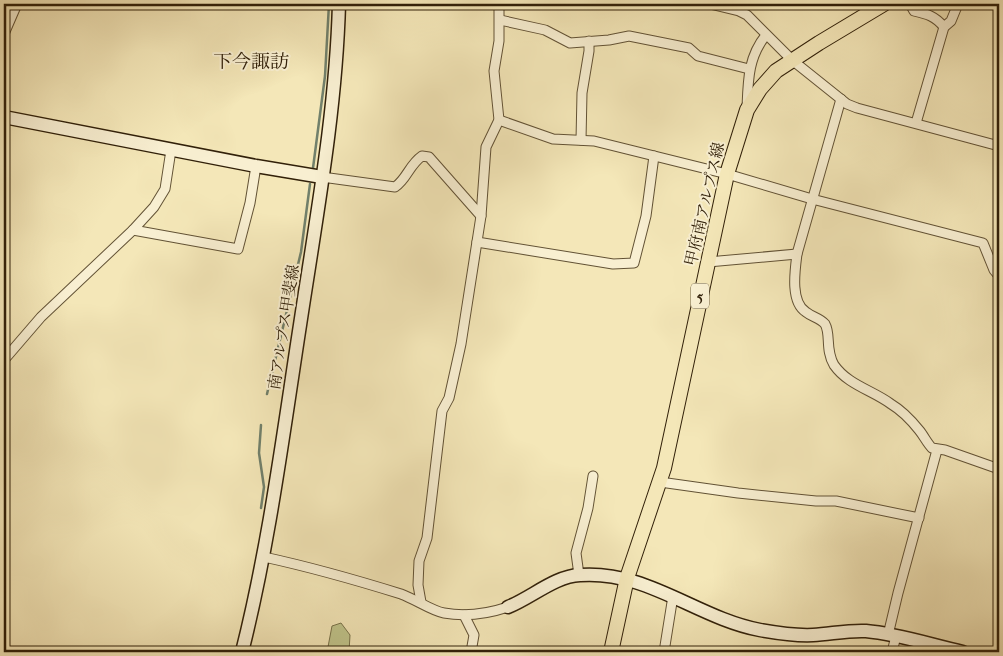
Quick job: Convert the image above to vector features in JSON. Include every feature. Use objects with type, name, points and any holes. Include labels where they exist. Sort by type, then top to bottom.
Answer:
[{"type":"main road","name":"甲府南アルプス線","points":[[611,652],[628,578],[660,482],[727,174],[747,110],[760,89],[776,71],[884,4]]},
{"type":"street","points":[[4,34],[17,4]]},
{"type":"street","name":"南アルプス甲斐線","points":[[242,652],[264,557],[322,177],[336,72],[339,4]]},
{"type":"street","points":[[421,602],[418,585],[420,561],[427,538],[442,411],[449,398],[461,344],[481,216],[486,147],[499,120],[494,70],[499,41],[499,4]]},
{"type":"street","points":[[710,4],[739,11],[747,15],[792,60],[847,104],[999,146]]},
{"type":"street","points":[[910,4],[914,11],[930,15],[937,19],[944,27]]},
{"type":"street","points":[[916,123],[944,27],[950,21],[958,4]]},
{"type":"street","points":[[500,20],[545,30],[570,43],[609,40],[629,36],[689,48],[698,56],[749,69]]},
{"type":"street","points":[[747,110],[749,69],[760,42],[766,35]]},
{"type":"street","points":[[581,140],[582,93],[589,41]]},
{"type":"street","points":[[841,99],[797,254],[794,270],[796,299],[801,309],[821,320],[826,326],[828,352],[841,373],[857,385],[891,403],[920,431],[932,448],[945,450],[999,469]]},
{"type":"street","points":[[4,117],[256,166],[394,187],[403,182],[414,162],[422,156],[429,157],[481,216]]},
{"type":"street","points":[[499,120],[553,139],[594,141],[727,174],[812,199],[983,243],[994,270],[999,276]]},
{"type":"street","points":[[4,360],[41,317],[133,230],[154,207],[164,189],[171,150]]},
{"type":"street","points":[[477,242],[607,264],[634,263],[646,216],[654,156]]},
{"type":"street","points":[[133,230],[238,249],[250,203],[256,166]]},
{"type":"street","points":[[708,262],[797,254]]},
{"type":"street","points":[[892,652],[892,636],[898,593],[937,450]]},
{"type":"street","points":[[579,575],[576,553],[588,508],[593,476]]},
{"type":"street","points":[[660,482],[738,494],[836,501],[919,518]]},
{"type":"street","points":[[999,496],[999,504]]},
{"type":"street","points":[[264,557],[314,568],[363,582],[421,602],[441,613],[464,615],[490,613],[524,600],[551,584],[579,575],[598,575],[628,578],[674,596],[704,612],[758,630],[792,635],[866,631],[962,652]]},
{"type":"street","points":[[664,652],[674,596]]},
{"type":"street","points":[[464,615],[474,635],[471,652]]},
{"type":"green space","points":[[341,623],[350,635],[349,652],[327,652],[332,626]]},
{"type":"waterway","points":[[313,168],[325,76],[329,4]]},
{"type":"waterway","points":[[267,394],[301,252],[310,184]]},
{"type":"waterway","points":[[261,425],[259,453],[264,487],[261,508]]},
{"type":"district","name":"下今諏訪","points":[[251,61]]}]
